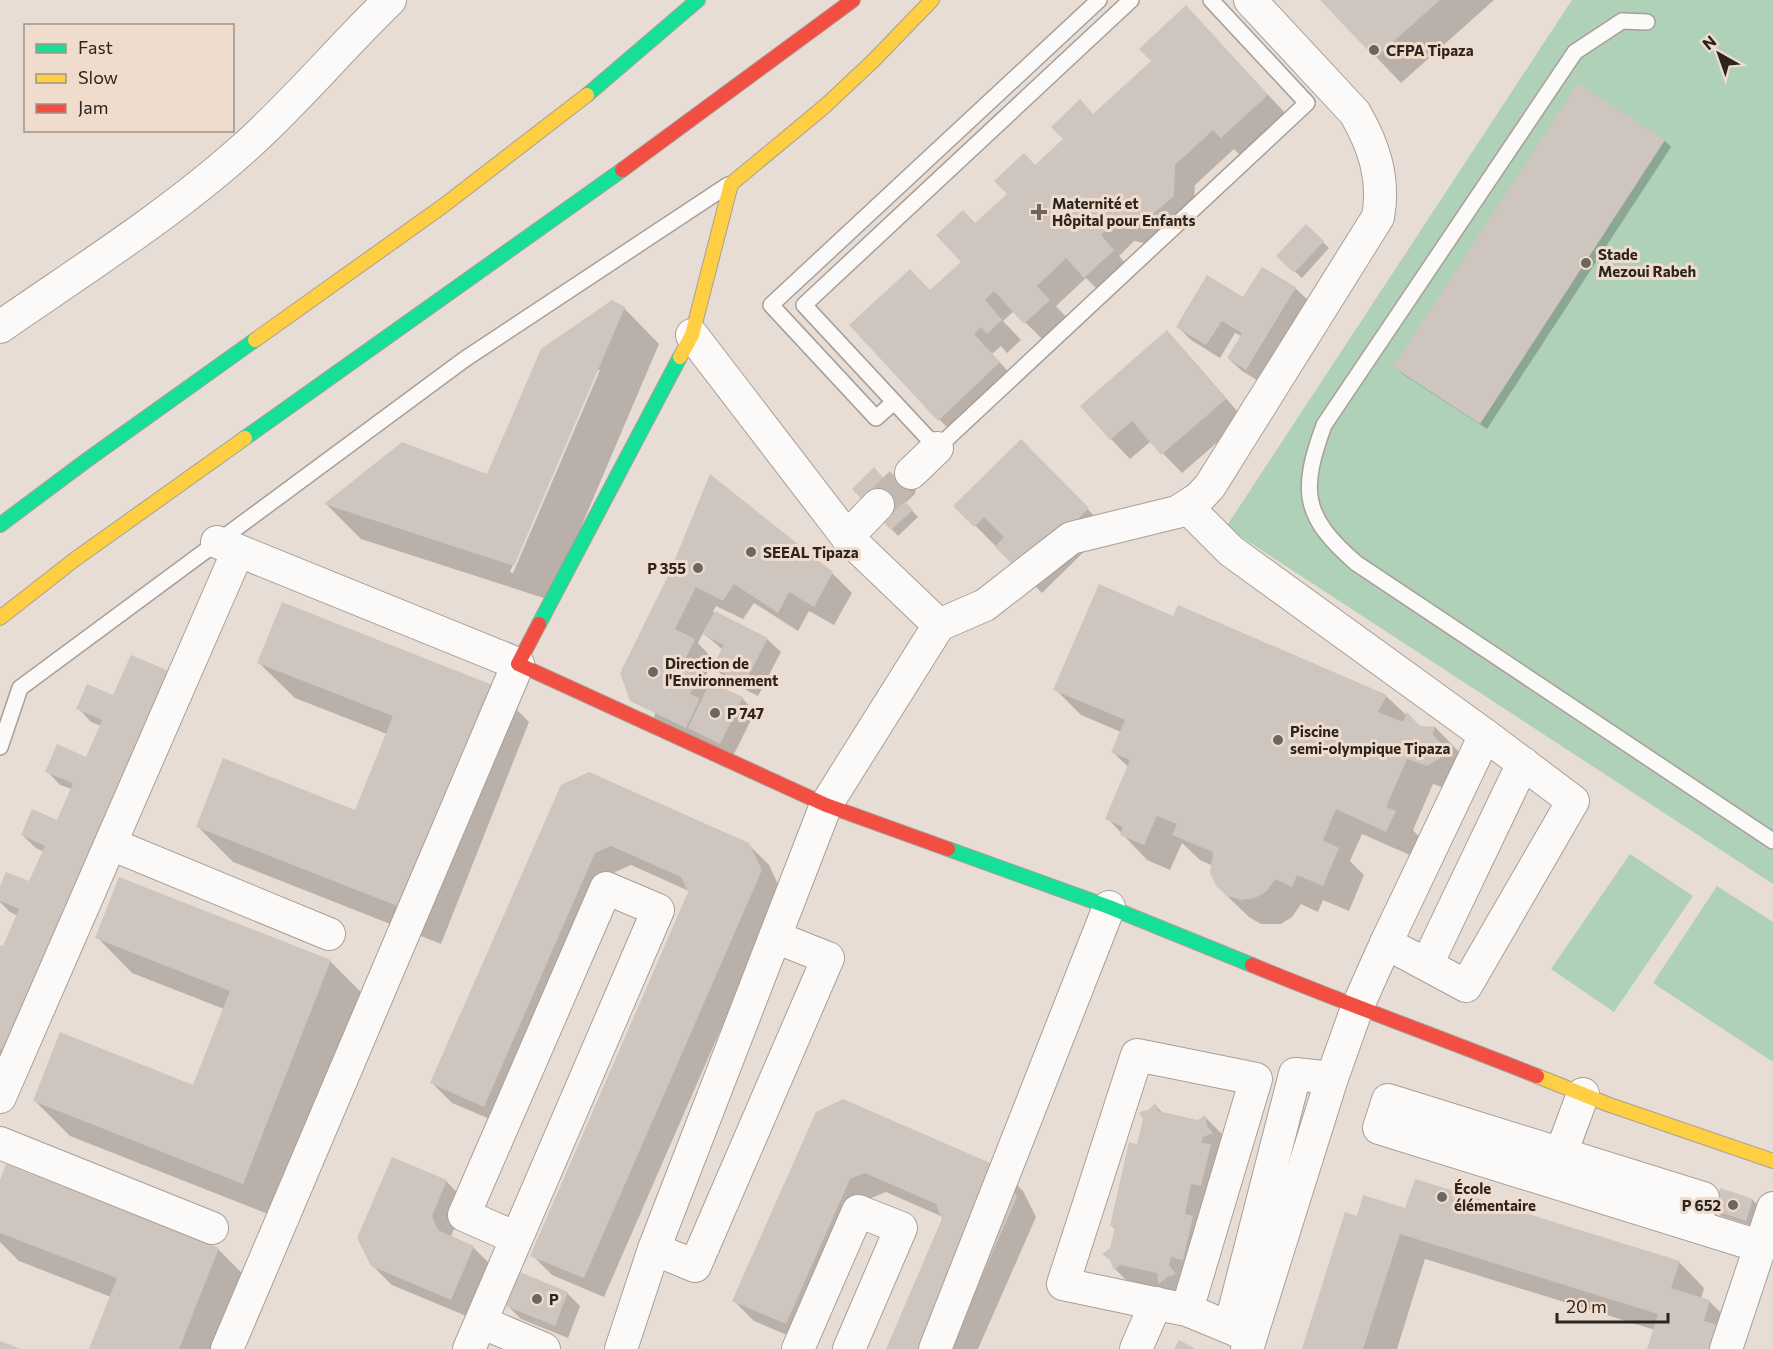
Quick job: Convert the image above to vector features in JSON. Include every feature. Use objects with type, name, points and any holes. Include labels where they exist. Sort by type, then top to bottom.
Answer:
[{"type":"main road","points":[[0,525],[58,481],[369,260],[526,144],[610,77],[698,0]]},
{"type":"main road","points":[[0,618],[74,561],[678,130],[853,0]]},
{"type":"main road","points":[[932,0],[873,61],[825,106],[730,184],[692,335],[518,664],[826,805],[1109,907],[1357,1008],[1435,1035],[1583,1094],[1773,1161]]},
{"type":"street","points":[[0,327],[162,215],[205,182],[245,147],[390,0]]},
{"type":"street","points":[[621,1349],[654,1249],[826,805],[939,625],[985,605],[1071,538],[1167,516],[1187,507],[1210,486],[1378,217],[1382,198],[1377,160],[1366,132],[1355,113],[1250,0]]},
{"type":"street","points":[[692,335],[847,537],[939,625]]},
{"type":"street","points":[[911,473],[937,448]]},
{"type":"street","points":[[847,537],[878,505]]},
{"type":"street","points":[[1187,507],[1231,551],[1573,801],[1466,986],[1386,943]]},
{"type":"street","points":[[0,1097],[111,844],[227,547],[518,664],[227,1349]]},
{"type":"street","points":[[1187,1310],[1256,1079],[1137,1055],[1064,1284],[1187,1310],[1242,1337],[1357,1008],[1485,735]]},
{"type":"street","points":[[1427,964],[1523,763]]},
{"type":"street","points":[[111,844],[329,934]]},
{"type":"street","points":[[516,1238],[464,1215],[606,888],[658,910],[475,1336],[544,1349]]},
{"type":"street","points":[[935,1349],[1109,907]]},
{"type":"street","points":[[654,1249],[695,1266],[828,958],[775,937]]},
{"type":"street","points":[[1583,1094],[1556,1168],[1694,1226],[1759,1246]]},
{"type":"street","points":[[0,1143],[212,1228]]},
{"type":"street","points":[[1726,1349],[1773,1208]]},
{"type":"street","points":[[798,1349],[858,1211],[901,1228],[849,1349]]},
{"type":"street","points":[[1136,1349],[1156,1303]]},
{"type":"lane","points":[[894,402],[876,418],[771,305],[1099,0]]},
{"type":"lane","points":[[1131,0],[804,305],[937,448],[1307,103],[1211,0]]},
{"type":"lane","points":[[1647,22],[1622,21],[1575,52],[1324,425],[1315,449],[1309,478],[1310,503],[1323,530],[1334,544],[1356,562],[1773,841]]},
{"type":"lane","points":[[0,715],[20,688],[227,547],[465,359],[730,184]]},
{"type":"lane","points":[[0,747],[20,688]]},
{"type":"green space","name":"Stade Mezoui Rabeh","points":[[1572,0],[1773,0],[1773,884],[1226,527]]},
{"type":"green space","points":[[1630,854],[1693,896],[1614,1012],[1551,969]]},
{"type":"green space","points":[[1717,886],[1773,922],[1773,1062],[1653,983]]},
{"type":"building","points":[[1320,0],[1440,0],[1375,58]]},
{"type":"building","points":[[1186,5],[1268,95],[1221,138],[1213,130],[1175,165],[1174,196],[1138,227],[1114,222],[1101,235],[1114,250],[1084,278],[1066,258],[1037,286],[1050,300],[1024,324],[994,291],[985,300],[1002,320],[987,334],[981,327],[974,334],[1000,362],[938,421],[849,325],[910,269],[930,290],[961,262],[936,235],[963,210],[975,223],[1007,194],[994,181],[1024,153],[1035,165],[1063,139],[1051,127],[1080,99],[1093,114],[1151,61],[1139,49]]},
{"type":"building","points":[[1578,83],[1665,140],[1480,424],[1393,367]]},
{"type":"building","points":[[1306,224],[1324,241],[1294,273],[1276,256]]},
{"type":"building","points":[[1262,267],[1296,287],[1246,370],[1227,358],[1242,333],[1222,321],[1206,345],[1176,327],[1207,275],[1243,297]]},
{"type":"building","points":[[612,300],[625,307],[514,566],[324,504],[402,442],[487,474],[541,349]]},
{"type":"building","points":[[1167,330],[1226,399],[1161,455],[1132,421],[1110,440],[1080,406]]},
{"type":"building","points":[[1021,439],[1089,508],[1022,574],[995,547],[1004,537],[984,517],[974,527],[953,506]]},
{"type":"building","points":[[874,467],[886,481],[897,471],[909,488],[900,496],[913,510],[891,530],[852,489]]},
{"type":"building","points":[[710,474],[833,572],[814,607],[789,592],[778,613],[734,584],[723,601],[696,587],[675,629],[695,639],[685,660],[702,669],[690,694],[700,698],[686,728],[630,701],[620,673],[623,671],[621,671],[669,574]]},
{"type":"building","name":"Piscine semi-olympique Tipaza","points":[[1099,584],[1173,616],[1178,605],[1387,695],[1378,712],[1403,722],[1407,712],[1419,725],[1435,726],[1433,735],[1442,747],[1440,758],[1427,766],[1407,759],[1386,807],[1396,811],[1386,832],[1336,809],[1323,840],[1339,848],[1323,886],[1297,875],[1292,887],[1275,879],[1267,891],[1255,898],[1241,900],[1227,896],[1217,887],[1210,873],[1213,852],[1172,835],[1177,824],[1157,816],[1144,845],[1120,835],[1123,827],[1105,819],[1130,760],[1111,752],[1125,720],[1053,690]]},
{"type":"building","points":[[282,602],[495,686],[405,909],[196,827],[223,758],[355,810],[393,716],[257,663]]},
{"type":"building","points":[[715,611],[768,638],[744,684],[712,667],[724,645],[702,634]]},
{"type":"building","points":[[131,655],[176,674],[13,1054],[0,1049],[0,945],[3,946],[19,909],[0,901],[0,886],[6,872],[29,881],[45,846],[21,835],[32,809],[57,820],[73,783],[45,772],[57,744],[86,757],[102,720],[76,709],[87,684],[113,695]]},
{"type":"building","name":"P 747","points":[[710,682],[743,697],[720,744],[688,728]]},
{"type":"building","points":[[589,772],[749,843],[762,870],[584,1278],[530,1256],[688,892],[681,877],[611,846],[595,853],[484,1107],[430,1083],[561,785]]},
{"type":"building","points":[[119,877],[331,960],[243,1184],[33,1101],[60,1032],[193,1085],[230,991],[95,938]]},
{"type":"building","points":[[843,1099],[1004,1169],[1017,1197],[950,1349],[886,1349],[942,1219],[936,1204],[865,1173],[850,1179],[786,1324],[732,1301],[816,1112]]},
{"type":"building","points":[[1156,1103],[1158,1111],[1198,1120],[1205,1115],[1207,1126],[1213,1133],[1203,1137],[1201,1143],[1211,1144],[1201,1186],[1191,1184],[1185,1214],[1193,1216],[1183,1260],[1171,1257],[1169,1265],[1176,1274],[1167,1277],[1159,1284],[1157,1273],[1120,1265],[1114,1270],[1110,1260],[1102,1254],[1110,1248],[1115,1227],[1110,1226],[1129,1142],[1137,1144],[1143,1119],[1139,1112],[1148,1110]]},
{"type":"building","points":[[392,1157],[447,1180],[432,1216],[438,1230],[474,1246],[451,1300],[371,1266],[357,1238]]},
{"type":"building","points":[[6,1164],[219,1248],[179,1349],[89,1349],[117,1278],[0,1233],[0,1180]]},
{"type":"building","points":[[1415,1179],[1680,1261],[1671,1288],[1710,1300],[1704,1321],[1718,1325],[1710,1349],[1647,1349],[1658,1314],[1400,1234],[1363,1349],[1302,1349],[1345,1212],[1357,1216],[1363,1195],[1405,1208]]},
{"type":"building","name":"P 652","points":[[1720,1188],[1753,1199],[1746,1221],[1713,1210]]},
{"type":"building","name":"P","points":[[520,1272],[568,1292],[555,1326],[506,1306]]},
{"type":"building","points":[[1179,1340],[1196,1349],[1174,1349]]},
{"type":"building","points":[[0,1341],[21,1349],[0,1349]]},
{"type":"tunnel","points":[[878,505],[911,473]]},
{"type":"traffic: fast","points":[[587,95],[698,0]]},
{"type":"traffic: fast","points":[[245,438],[622,170]]},
{"type":"traffic: fast","points":[[0,525],[255,340]]},
{"type":"traffic: fast","points":[[539,624],[680,357]]},
{"type":"traffic: fast","points":[[948,849],[1109,907],[1252,965]]},
{"type":"traffic: slow","points":[[680,357],[692,335],[731,184],[825,106],[873,61],[932,0]]},
{"type":"traffic: slow","points":[[255,340],[443,206],[587,95]]},
{"type":"traffic: slow","points":[[0,618],[74,560],[245,438]]},
{"type":"traffic: slow","points":[[1537,1076],[1607,1104],[1773,1161]]},
{"type":"traffic: jam","points":[[622,170],[853,0]]},
{"type":"traffic: jam","points":[[539,624],[518,664],[826,805],[948,849]]},
{"type":"traffic: jam","points":[[1252,965],[1537,1076]]},
{"type":"place","name":"CFPA Tipaza","points":[[1374,50]]},
{"type":"place","name":"Maternité et Hôpital pour Enfants","points":[[1039,212]]},
{"type":"place","name":"Stade Mezoui Rabeh","points":[[1586,263]]},
{"type":"place","name":"SEEAL Tipaza","points":[[751,552]]},
{"type":"place","name":"P 355","points":[[698,568]]},
{"type":"place","name":"Direction de l'Environnement","points":[[653,672]]},
{"type":"place","name":"P 747","points":[[715,713]]},
{"type":"place","name":"Piscine semi-olympique Tipaza","points":[[1278,740]]},
{"type":"place","name":"École élémentaire","points":[[1442,1197]]},
{"type":"place","name":"P 652","points":[[1733,1205]]},
{"type":"place","name":"P","points":[[537,1299]]}]
